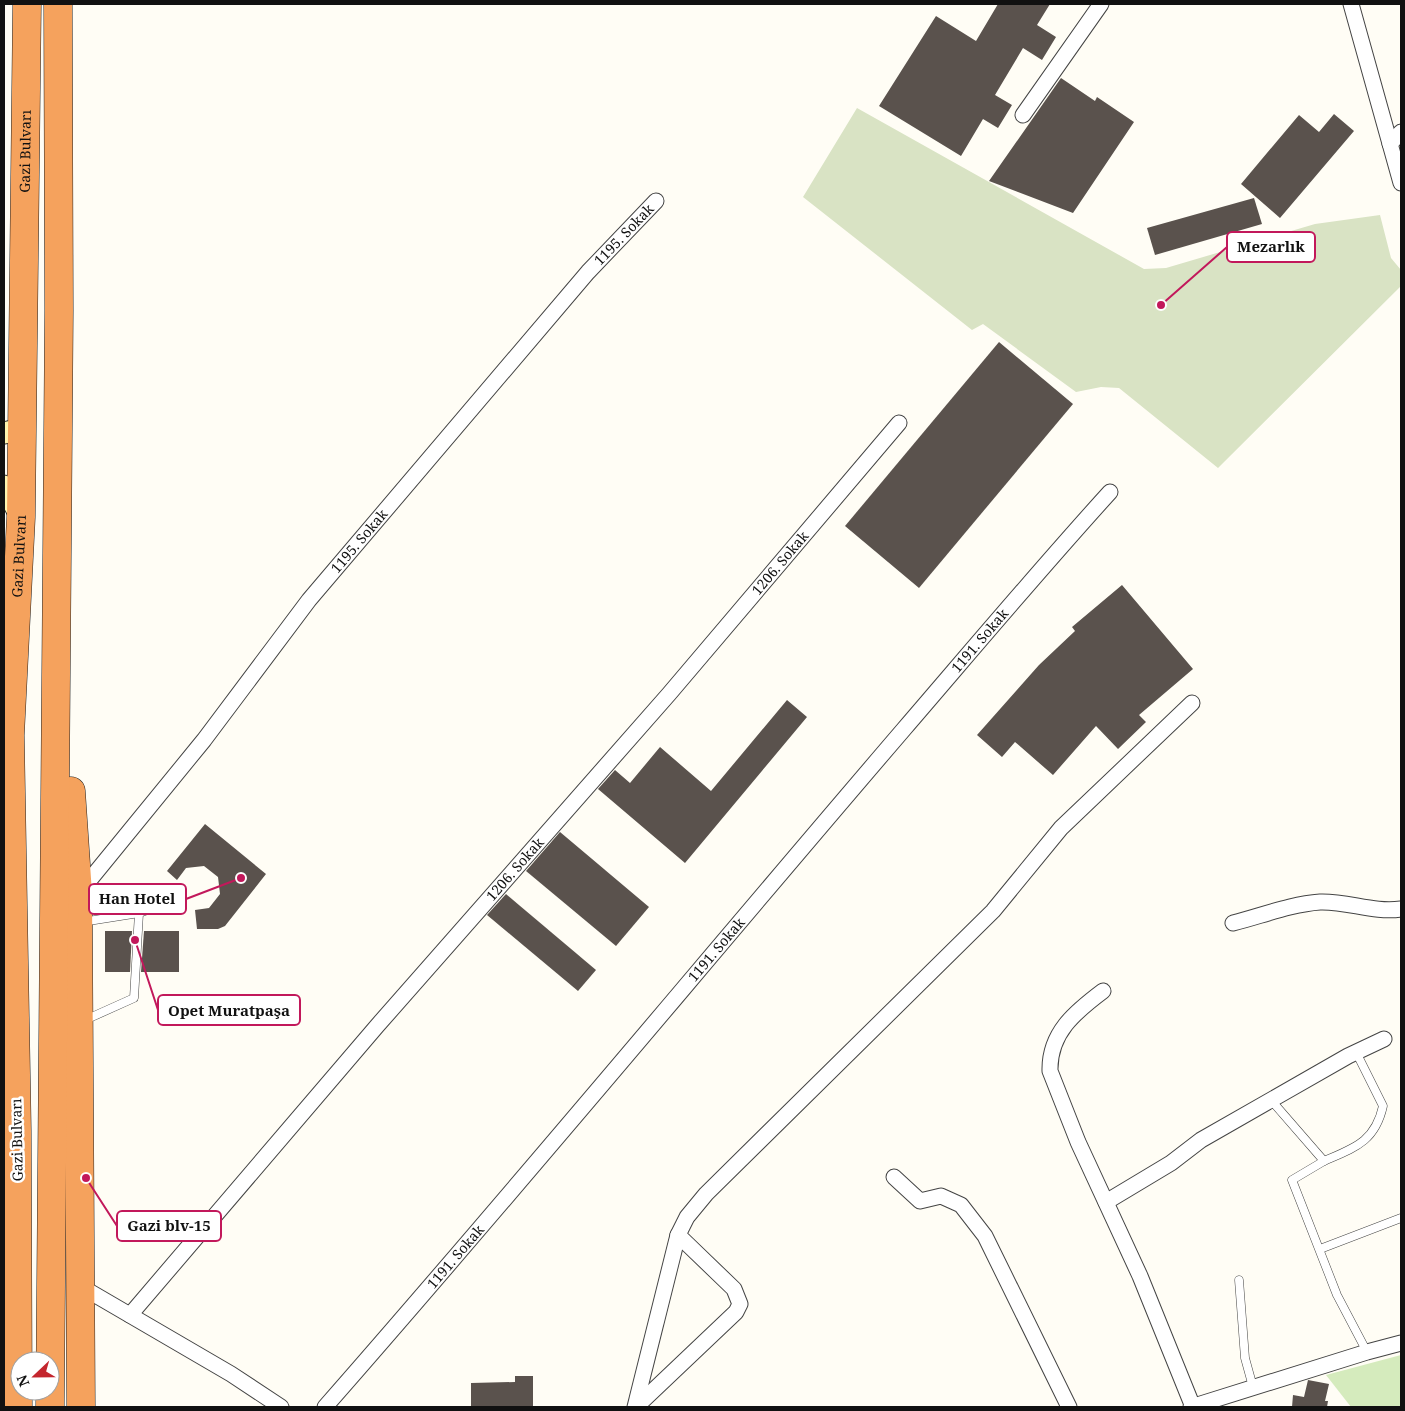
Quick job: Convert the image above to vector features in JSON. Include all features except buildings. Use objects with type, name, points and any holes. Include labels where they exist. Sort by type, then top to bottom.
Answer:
[{"type":"highway","name":"Gazi Bulvarı","points":[[17,1407],[18,1292],[10,735],[21,517],[13,431],[27,4]]},
{"type":"highway","points":[[51,1407],[50,1292],[56,580],[58,4]]},
{"type":"highway","points":[[58,106],[78,4]]},
{"type":"highway","points":[[56,580],[78,894],[81,1407]]},
{"type":"highway","points":[[4,793],[10,735]]},
{"type":"highway","points":[[51,1407],[70,1392],[81,1358]]},
{"type":"highway","points":[[4,1388],[17,1407]]},
{"type":"street","points":[[1023,115],[1101,4]]},
{"type":"street","points":[[1351,4],[1401,183]]},
{"type":"street","points":[[1390,144],[1401,132]]},
{"type":"street","name":"1195. Sokak","points":[[78,894],[204,740],[315,593],[588,272],[656,202]]},
{"type":"street","name":"1206. Sokak","points":[[130,1315],[377,1026],[669,694],[899,423]]},
{"type":"street","points":[[4,486],[21,517]]},
{"type":"street","name":"1191. Sokak","points":[[326,1407],[444,1272],[597,1088],[1021,590],[1110,492]]},
{"type":"street","points":[[636,1407],[678,1234],[687,1218],[706,1194],[992,911],[1061,828],[1192,703]]},
{"type":"street","points":[[1234,923],[1288,908],[1321,902],[1376,911],[1401,910]]},
{"type":"street","points":[[1103,991],[1066,1022],[1057,1034],[1050,1058],[1050,1071],[1078,1142],[1140,1276],[1192,1407],[1401,1343]]},
{"type":"street","points":[[1106,1202],[1171,1163],[1202,1140],[1356,1052],[1384,1039]]},
{"type":"street","points":[[894,1177],[920,1201],[941,1196],[961,1205],[985,1236],[1069,1407]]},
{"type":"street","points":[[636,1407],[736,1312],[740,1304],[734,1289],[678,1234]]},
{"type":"street","points":[[80,1286],[231,1374],[281,1407]]},
{"type":"lane","points":[[78,922],[139,913],[180,899]]},
{"type":"lane","points":[[79,1022],[134,998],[139,913]]},
{"type":"lane","points":[[1356,1052],[1383,1106],[1381,1115],[1360,1146],[1324,1161],[1292,1180],[1337,1295],[1367,1352]]},
{"type":"lane","points":[[1271,1100],[1324,1161]]},
{"type":"lane","points":[[1320,1249],[1401,1218]]},
{"type":"lane","points":[[1239,1280],[1245,1358],[1253,1388]]},
{"type":"green space","points":[[857,108],[1144,269],[1166,268],[1315,224],[1380,215],[1391,258],[1401,270],[1401,286],[1218,468],[1119,388],[1101,387],[1076,392],[983,324],[972,330],[803,197]]},
{"type":"green space","points":[[1401,1355],[1401,1407],[1351,1407],[1326,1375]]},
{"type":"place","name":"Mezarlık","points":[[1161,305]]},
{"type":"place","name":"Han Hotel","points":[[241,878]]},
{"type":"place","name":"Opet Muratpaşa","points":[[135,940]]},
{"type":"place","name":"Gazi blv-15","points":[[86,1178]]}]
